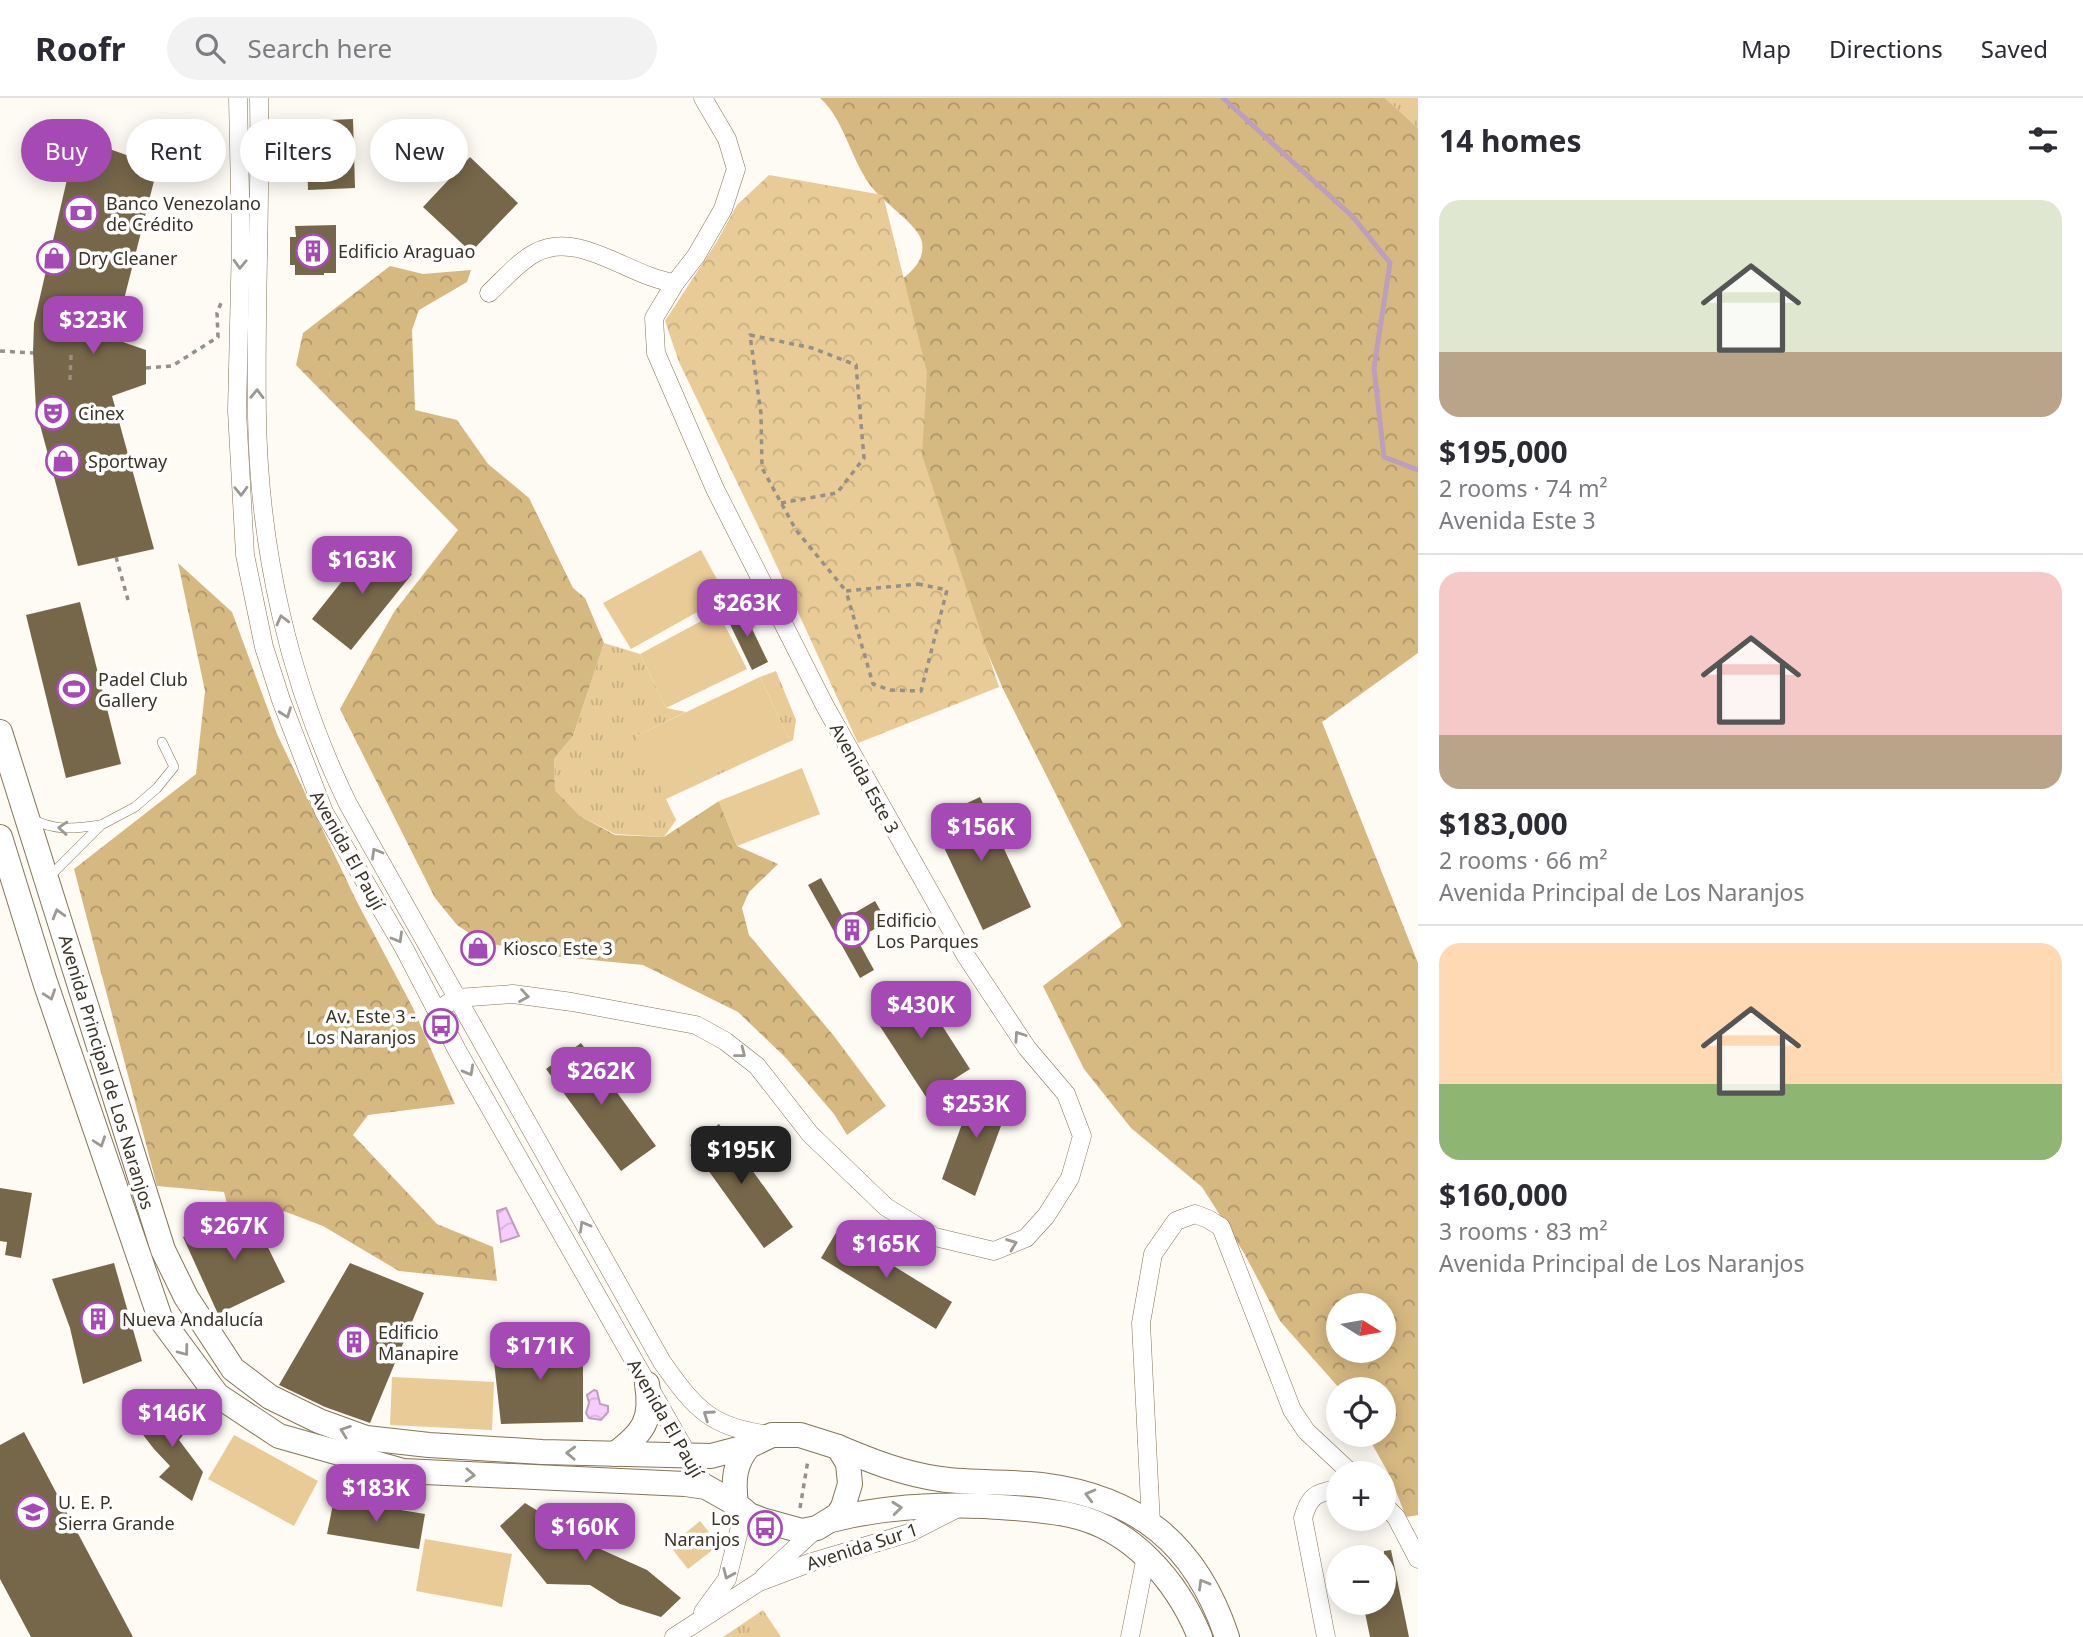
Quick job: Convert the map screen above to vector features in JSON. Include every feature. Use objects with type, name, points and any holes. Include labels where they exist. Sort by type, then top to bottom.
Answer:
[{"type":"main road","name":"Avenida Principal de Los Naranjos","points":[[0,732],[163,1250],[186,1297],[233,1368],[270,1397],[319,1421],[366,1438],[429,1445],[711,1456],[761,1440],[800,1435],[919,1476],[1042,1485],[1086,1494],[1113,1502],[1151,1524],[1168,1538],[1195,1570],[1216,1608],[1227,1637]]},
{"type":"main road","name":"Avenida Principal de Los Naranjos","points":[[0,837],[45,982],[160,1318],[217,1395],[279,1436],[403,1471],[706,1487],[762,1520],[795,1530],[815,1523],[896,1507],[1011,1507],[1072,1515],[1094,1522],[1120,1536],[1162,1571],[1192,1616],[1200,1637]]},
{"type":"main road","points":[[615,1454],[630,1443],[643,1428],[649,1409],[647,1384]]},
{"type":"main road","points":[[740,1507],[734,1484],[736,1465],[741,1455],[761,1440]]},
{"type":"main road","points":[[815,1523],[843,1507],[850,1485],[848,1463],[838,1447]]},
{"type":"street","name":"Avenida El Paují","points":[[238,98],[241,241],[237,411],[245,555],[264,647],[281,700],[324,812],[706,1487]]},
{"type":"street","name":"Avenida El Paují","points":[[259,98],[257,417],[264,508],[278,608],[302,690],[335,776],[456,998],[662,1362],[694,1405],[720,1423],[752,1433],[761,1440]]},
{"type":"street","name":"Avenida Este 3","points":[[438,1010],[456,998],[513,993],[696,1025],[725,1041],[757,1066],[810,1134],[886,1207],[935,1237],[994,1251],[1026,1238],[1046,1216],[1070,1178],[1082,1136],[1066,1094],[1027,1048],[966,956],[825,706],[715,489],[656,353],[654,318],[696,256],[723,209],[736,169],[727,139],[703,98]]},
{"type":"street","points":[[489,293],[535,253],[557,247],[580,247],[656,281],[675,284]]},
{"type":"street","points":[[1151,1524],[1141,1323],[1153,1254],[1176,1221],[1195,1214],[1221,1227],[1292,1410],[1307,1431],[1338,1461]]},
{"type":"street","points":[[1326,1491],[1317,1493],[1308,1502],[1303,1518],[1326,1637]]},
{"type":"street","name":"Avenida Sur 1","points":[[682,1632],[759,1582],[812,1562],[909,1533],[963,1505]]},
{"type":"street","name":"Avenida Sur 1","points":[[682,1632],[727,1579],[740,1507]]},
{"type":"street","points":[[1396,1517],[1418,1559]]},
{"type":"street","name":"Avenida Sur 1","points":[[759,1582],[815,1523]]},
{"type":"street","points":[[1130,1637],[1146,1556]]},
{"type":"lane","points":[[48,879],[101,825],[135,807],[157,788],[174,767],[162,742]]},
{"type":"lane","points":[[28,817],[46,826],[58,828],[101,825]]},
{"type":"path","points":[[146,368],[172,366],[218,337],[217,313],[225,294]]},
{"type":"path","points":[[782,503],[837,493],[864,458],[856,365],[812,348],[750,335],[761,414],[762,468],[796,530],[846,591],[873,684],[890,690],[921,691],[947,590],[918,584],[846,591]]},
{"type":"path","points":[[0,351],[33,353]]},
{"type":"path","points":[[69,380],[71,355]]},
{"type":"path","points":[[116,557],[128,600]]},
{"type":"path","points":[[810,1451],[815,1523]]},
{"type":"green space","points":[[820,98],[1385,98],[1418,128],[1418,653],[1322,722],[1418,963],[1418,1515],[1406,1517],[1396,1491],[1396,1461],[1382,1461],[1374,1447],[1396,1447],[1396,1377],[1329,1377],[1280,1321],[1244,1253],[1202,1187],[1131,1128],[1084,1069],[1043,986],[1122,926],[1003,689],[949,562],[913,498],[899,282],[913,270],[922,255],[922,242],[915,229],[867,180],[836,118]]},
{"type":"green space","points":[[1385,98],[1418,98],[1418,128]]},
{"type":"green space","points":[[769,175],[883,195],[927,372],[922,455],[999,687],[858,743],[679,362],[665,321],[716,243],[737,205]]},
{"type":"green space","points":[[390,266],[423,274],[471,270],[467,282],[419,310],[412,330],[415,410],[457,420],[488,464],[529,498],[573,588],[585,598],[604,643],[573,736],[554,759],[555,790],[580,816],[615,835],[664,837],[719,801],[737,846],[778,864],[749,892],[742,908],[749,935],[834,1036],[886,1106],[847,1135],[834,1114],[786,1058],[738,1012],[643,965],[551,956],[483,942],[457,925],[435,898],[340,709],[394,612],[458,530],[296,365],[303,333]]},
{"type":"green space","points":[[701,550],[726,596],[631,649],[603,603]]},
{"type":"green space","points":[[178,563],[232,612],[277,734],[356,900],[413,1008],[455,1104],[368,1115],[353,1135],[437,1224],[493,1247],[497,1281],[399,1271],[323,1226],[281,1210],[230,1216],[224,1192],[157,1186],[74,869],[196,774],[205,691]]},
{"type":"green space","points":[[718,612],[747,669],[666,708],[640,654]]},
{"type":"green space","points":[[604,643],[640,654],[666,708],[686,712],[636,736],[789,739],[760,677],[776,671],[796,720],[793,740],[666,799],[676,820],[664,837],[615,834],[580,816],[555,790],[554,759],[573,736]]},
{"type":"green space","points":[[760,677],[789,739],[665,797],[636,736]]},
{"type":"green space","points":[[802,768],[820,814],[737,846],[719,801]]},
{"type":"green space","points":[[392,1377],[494,1382],[492,1430],[390,1425]]},
{"type":"green space","points":[[234,1435],[318,1481],[294,1526],[208,1479]]},
{"type":"green space","points":[[700,1521],[719,1545],[688,1569],[670,1546]]},
{"type":"green space","points":[[425,1539],[512,1554],[502,1607],[416,1591]]},
{"type":"green space","points":[[763,1610],[781,1637],[723,1637]]},
{"type":"water","points":[[506,1208],[519,1236],[501,1242],[497,1211]]},
{"type":"water","points":[[597,1391],[600,1404],[608,1406],[608,1412],[601,1420],[589,1418],[586,1413],[589,1403],[587,1395]]},
{"type":"building","points":[[112,150],[126,155],[126,182],[154,182],[114,339],[146,350],[146,384],[112,396],[154,549],[78,566],[36,410],[34,323],[66,182],[112,182]]},
{"type":"building","points":[[470,157],[518,203],[471,252],[423,207],[446,182],[468,182]]},
{"type":"building","points":[[308,182],[355,182],[355,188],[308,190]]},
{"type":"building","name":"Edificio Araguao","points":[[336,225],[336,273],[295,275],[295,265],[290,265],[290,237],[296,237],[295,226]]},
{"type":"building","points":[[373,542],[412,574],[351,650],[312,619]]},
{"type":"building","name":"Padel Club Gallery","points":[[80,602],[121,764],[66,778],[26,615]]},
{"type":"building","points":[[742,608],[768,662],[752,670],[726,616]]},
{"type":"building","points":[[980,797],[1031,907],[983,930],[931,820]]},
{"type":"building","name":"Edificio Los Parques","points":[[821,878],[844,919],[875,901],[887,922],[857,939],[874,970],[860,978],[808,885]]},
{"type":"building","points":[[916,985],[970,1069],[926,1097],[872,1014]]},
{"type":"building","points":[[581,1043],[656,1146],[621,1171],[546,1069]]},
{"type":"building","points":[[975,1088],[1011,1099],[975,1196],[942,1179]]},
{"type":"building","points":[[719,1124],[793,1227],[764,1248],[690,1145]]},
{"type":"building","points":[[0,1188],[32,1193],[21,1258],[5,1255],[7,1242],[0,1241]]},
{"type":"building","points":[[252,1215],[285,1282],[218,1314],[183,1237]]},
{"type":"building","points":[[837,1231],[952,1302],[936,1329],[821,1258]]},
{"type":"building","name":"Nueva Andalucía","points":[[114,1263],[142,1361],[83,1384],[70,1328],[52,1279]]},
{"type":"building","name":"Edificio Manapire","points":[[350,1263],[424,1293],[370,1423],[325,1407],[279,1385]]},
{"type":"building","points":[[583,1342],[583,1422],[501,1424],[492,1344]]},
{"type":"building","points":[[165,1401],[189,1427],[179,1440],[203,1472],[192,1501],[159,1477],[170,1466],[137,1427]]},
{"type":"building","name":"U. E. P. Sierra Grande","points":[[24,1432],[133,1637],[31,1637],[0,1579],[0,1445]]},
{"type":"building","points":[[334,1499],[425,1514],[419,1549],[327,1534]]},
{"type":"building","points":[[525,1503],[598,1548],[647,1570],[681,1598],[661,1617],[620,1604],[590,1585],[547,1584],[500,1526]]},
{"type":"building","points":[[1396,1574],[1409,1637],[1370,1637],[1365,1615],[1396,1615]]},
{"type":"waterway","points":[[1223,98],[1353,217],[1390,263],[1374,368],[1384,457],[1418,470]]},
{"type":"place","name":"Banco Venezolano de Crédito","points":[[81,213]]},
{"type":"place","name":"Edificio Araguao","points":[[313,251]]},
{"type":"place","name":"Dry Cleaner","points":[[54,258]]},
{"type":"place","name":"Cinex","points":[[53,413]]},
{"type":"place","name":"Sportway","points":[[63,461]]},
{"type":"place","name":"Padel Club Gallery","points":[[74,689]]},
{"type":"place","name":"Edificio Los Parques","points":[[852,930]]},
{"type":"place","name":"Kiosco Este 3","points":[[478,948]]},
{"type":"place","name":"Av. Este 3 - Los Naranjos","points":[[441,1026]]},
{"type":"place","name":"Nueva Andalucía","points":[[98,1319]]},
{"type":"place","name":"Edificio Manapire","points":[[354,1342]]},
{"type":"place","name":"U. E. P. Sierra Grande","points":[[33,1512]]},
{"type":"place","name":"Los Naranjos","points":[[765,1528]]}]
